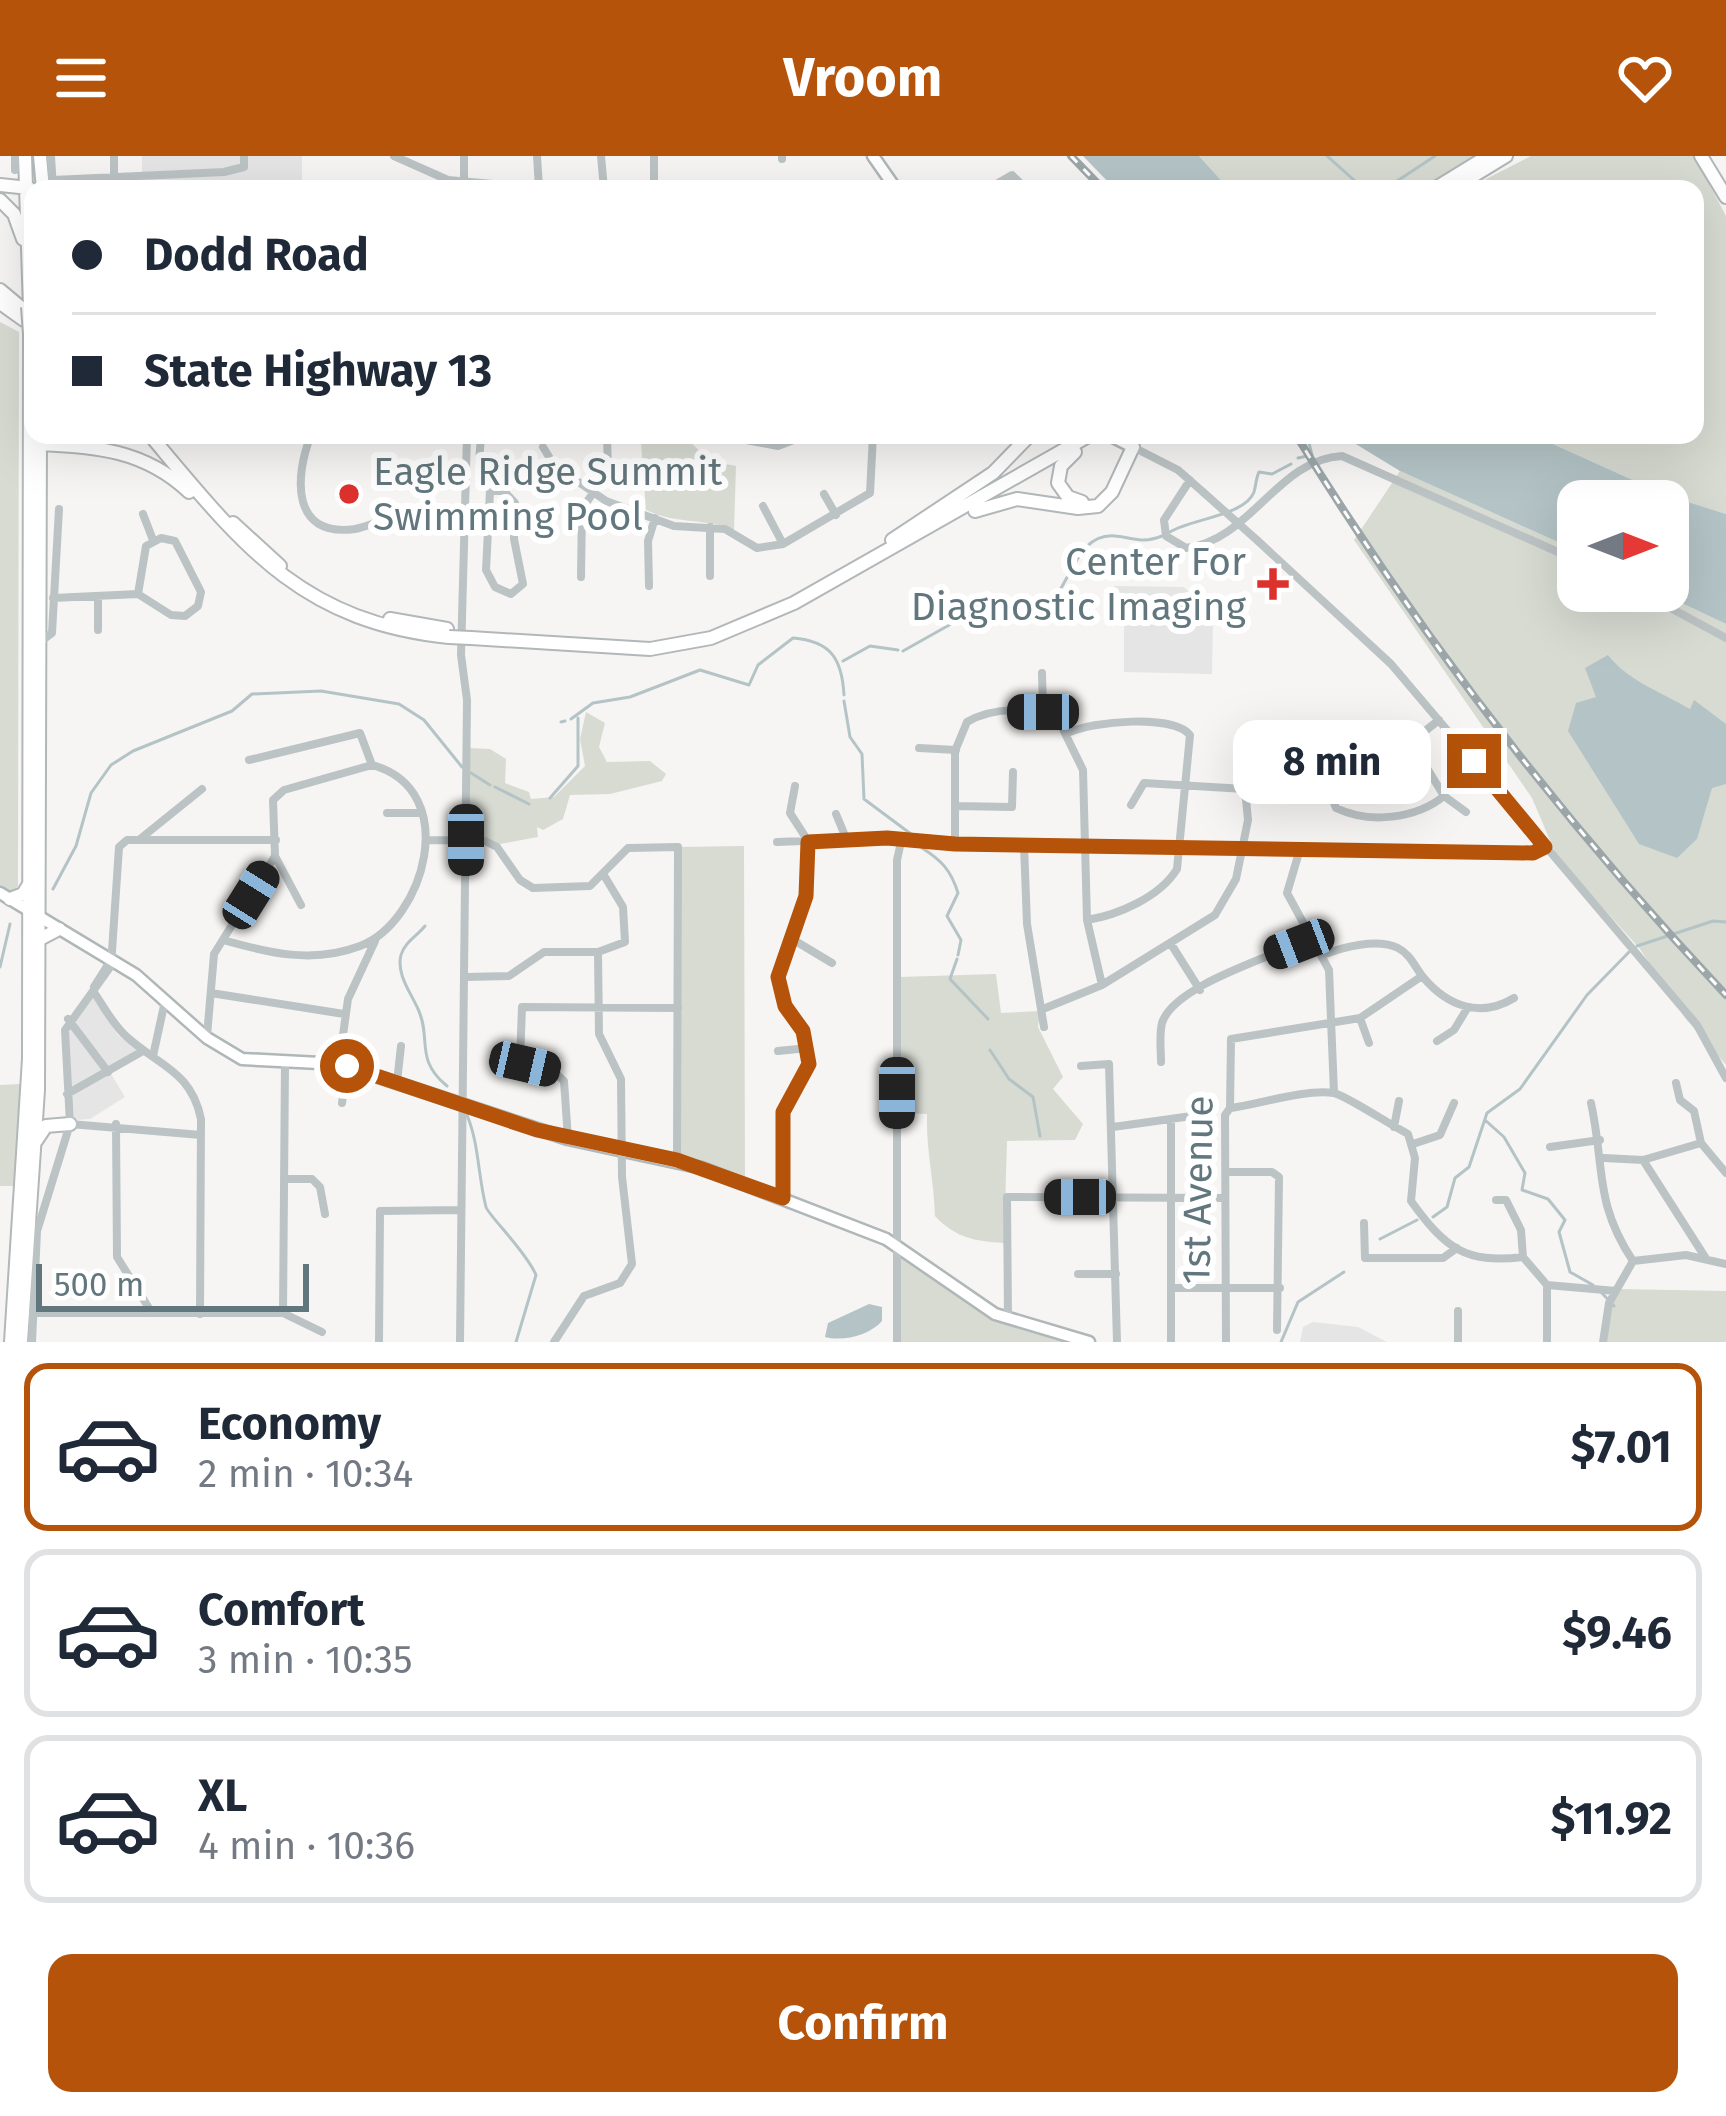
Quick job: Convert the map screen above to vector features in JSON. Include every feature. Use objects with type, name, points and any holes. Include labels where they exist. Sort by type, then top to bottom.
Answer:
[{"type":"highway","points":[[1449,180],[1488,156]]},
{"type":"highway","points":[[1467,180],[1506,156]]},
{"type":"highway","points":[[1474,176],[1522,156]]},
{"type":"highway","points":[[1701,156],[1723,192]]},
{"type":"highway","points":[[0,200],[14,214],[24,266]]},
{"type":"highway","points":[[0,296],[24,322]]},
{"type":"highway","points":[[36,444],[29,534],[32,637],[40,642]]},
{"type":"highway","points":[[21,1342],[27,1312],[33,1154],[40,642],[36,444]]},
{"type":"highway","points":[[68,444],[100,447],[148,461],[298,588],[345,611],[406,631],[599,648],[692,642],[761,620],[1078,444]]},
{"type":"highway","points":[[158,444],[242,545]]},
{"type":"highway","points":[[168,444],[238,530],[283,568],[331,598],[448,633]]},
{"type":"highway","points":[[898,542],[993,473],[1021,444]]},
{"type":"highway","points":[[898,542],[1061,444]]},
{"type":"highway","points":[[1085,444],[1059,471],[1058,483],[1073,500],[1101,495],[1131,446]]},
{"type":"highway","points":[[898,542],[1002,501],[1098,506],[1112,492],[1131,446]]},
{"type":"highway","points":[[29,534],[36,540],[40,616]]},
{"type":"highway","points":[[11,1342],[39,940],[29,883],[30,572]]},
{"type":"highway","points":[[5,896],[23,895],[29,883]]},
{"type":"highway","points":[[39,940],[46,931],[59,928]]},
{"type":"highway","points":[[33,1154],[41,1130],[70,1124]]},
{"type":"highway","points":[[14,1253],[21,1259],[27,1312]]},
{"type":"main road","points":[[1127,444],[1131,446]]},
{"type":"main road","points":[[5,896],[112,960],[207,1038],[242,1059],[343,1065],[568,1139],[677,1160],[897,1246],[982,1306],[1008,1318],[1088,1342]]},
{"type":"street","points":[[15,156],[15,170]]},
{"type":"street","points":[[114,156],[114,180],[224,172],[244,167],[244,156]]},
{"type":"street","points":[[394,156],[447,180]]},
{"type":"street","points":[[307,444],[299,464],[298,492],[309,512],[332,527],[356,529],[404,514],[467,513]]},
{"type":"street","points":[[460,1342],[467,700],[461,652],[467,444]]},
{"type":"street","points":[[480,444],[479,463],[490,490],[486,570],[495,587],[511,594],[523,584],[514,539],[515,503],[504,490],[490,490]]},
{"type":"street","points":[[581,577],[580,520],[608,471],[607,444]]},
{"type":"street","points":[[544,447],[554,465],[594,493],[674,526],[710,527],[757,548],[783,544],[870,493],[873,444]]},
{"type":"street","points":[[1131,446],[1190,480],[1369,642],[1658,977],[1708,1040],[1726,1078]]},
{"type":"street","points":[[1190,480],[1164,520],[1166,536],[1186,548],[1232,530],[1324,458],[1354,459],[1557,552]]},
{"type":"street","points":[[467,463],[479,463]]},
{"type":"street","points":[[824,494],[836,515]]},
{"type":"street","points":[[763,506],[783,544]]},
{"type":"street","points":[[40,642],[52,633],[58,509]]},
{"type":"street","points":[[143,514],[153,540]]},
{"type":"street","points":[[649,586],[648,541],[655,518]]},
{"type":"street","points":[[710,527],[710,577]]},
{"type":"street","points":[[53,598],[139,594],[178,618],[201,601],[181,547],[168,538],[153,540],[141,554],[139,594]]},
{"type":"street","points":[[98,598],[98,630]]},
{"type":"street","points":[[1678,612],[1726,638]]},
{"type":"street","points":[[1042,673],[1043,712]]},
{"type":"street","points":[[955,844],[956,750],[968,722],[981,714],[1043,712],[1057,717],[1083,770],[1087,920],[1102,985]]},
{"type":"street","points":[[1437,718],[1411,742],[1341,758],[1330,767],[1326,790],[1333,804],[1347,813],[1411,815],[1444,796]]},
{"type":"street","points":[[1068,733],[1099,723],[1186,728],[1191,743],[1181,784],[1177,869],[1164,886],[1117,913],[1087,920]]},
{"type":"street","points":[[1330,767],[1307,742],[1310,729],[1376,729],[1384,748]]},
{"type":"street","points":[[250,760],[354,731],[364,738],[372,765]]},
{"type":"street","points":[[1411,742],[1444,796],[1466,812]]},
{"type":"street","points":[[919,748],[956,750]]},
{"type":"street","points":[[207,1038],[214,954],[275,856],[271,809],[278,794],[372,765],[411,783],[427,840],[419,878],[377,938],[344,1014],[342,1103]]},
{"type":"street","points":[[955,806],[1012,807],[1013,772]]},
{"type":"street","points":[[1043,1009],[1102,985],[1204,925],[1223,905],[1236,879],[1248,820],[1245,789],[1144,783],[1131,805]]},
{"type":"street","points":[[783,1198],[783,1112],[807,1076],[808,1048],[778,988],[780,967],[806,896],[808,842],[792,820],[795,786]]},
{"type":"street","points":[[139,840],[202,789]]},
{"type":"street","points":[[1068,805],[1084,805]]},
{"type":"street","points":[[387,812],[422,813]]},
{"type":"street","points":[[836,814],[847,838]]},
{"type":"street","points":[[778,842],[847,838],[955,844],[1533,853],[1545,847]]},
{"type":"street","points":[[32,1342],[27,1312],[37,1231],[70,1124],[68,1019],[112,960],[119,847],[139,840],[276,840]]},
{"type":"street","points":[[427,840],[466,840],[497,847],[520,880],[533,888],[581,889],[605,877],[624,851],[678,847],[677,1160]]},
{"type":"street","points":[[897,1342],[897,860],[901,842]]},
{"type":"street","points":[[1024,845],[1027,924],[1044,1027]]},
{"type":"street","points":[[1300,849],[1287,893],[1323,955],[1333,986],[1334,1093]]},
{"type":"street","points":[[275,856],[301,905]]},
{"type":"street","points":[[466,977],[509,976],[544,952],[598,952],[625,942],[622,907],[605,877]]},
{"type":"street","points":[[1161,1062],[1166,1015],[1225,973],[1312,937]]},
{"type":"street","points":[[223,940],[310,957],[377,938]]},
{"type":"street","points":[[792,939],[832,963]]},
{"type":"street","points":[[1172,944],[1200,990]]},
{"type":"street","points":[[1323,955],[1353,946],[1386,945],[1400,949],[1422,976],[1468,1007],[1492,1011],[1514,998]]},
{"type":"street","points":[[554,1342],[584,1296],[620,1283],[632,1264],[622,1079],[599,1034],[598,952]]},
{"type":"street","points":[[1334,1024],[1360,1018],[1422,976]]},
{"type":"street","points":[[93,991],[113,1023],[176,1069],[192,1089],[201,1135],[200,1314]]},
{"type":"street","points":[[211,993],[344,1014]]},
{"type":"street","points":[[67,1094],[148,1053],[166,1000]]},
{"type":"street","points":[[568,1139],[564,1081],[554,1071],[520,1061],[522,1007],[678,1009]]},
{"type":"street","points":[[1437,1041],[1454,1030],[1468,1007]]},
{"type":"street","points":[[1360,1018],[1369,1043]]},
{"type":"street","points":[[68,1019],[108,1072]]},
{"type":"street","name":"1st Avenue","points":[[1226,1342],[1225,1115],[1230,1108],[1231,1040],[1334,1024]]},
{"type":"street","points":[[397,1082],[401,1046]]},
{"type":"street","points":[[778,1051],[808,1048]]},
{"type":"street","points":[[283,1313],[285,1064]]},
{"type":"street","points":[[1081,1066],[1109,1064],[1117,1342]]},
{"type":"street","points":[[1676,1083],[1680,1100],[1697,1119],[1701,1143],[1726,1173]]},
{"type":"street","points":[[1230,1108],[1334,1093],[1394,1127],[1413,1144]]},
{"type":"street","points":[[1394,1127],[1400,1101]]},
{"type":"street","points":[[1413,1144],[1440,1135],[1454,1103]]},
{"type":"street","points":[[1592,1103],[1604,1159],[1607,1217],[1634,1261]]},
{"type":"street","points":[[1113,1127],[1206,1114]]},
{"type":"street","points":[[1171,1119],[1171,1342]]},
{"type":"street","points":[[70,1124],[116,1124],[157,1135],[201,1135]]},
{"type":"street","points":[[116,1124],[117,1257],[152,1313]]},
{"type":"street","points":[[1550,1147],[1600,1140]]},
{"type":"street","points":[[1604,1159],[1643,1160],[1701,1143]]},
{"type":"street","points":[[1413,1144],[1411,1201],[1476,1261],[1522,1257]]},
{"type":"street","points":[[1643,1160],[1705,1257]]},
{"type":"street","points":[[1225,1172],[1272,1172],[1279,1177],[1277,1330]]},
{"type":"street","points":[[285,1179],[312,1179],[320,1186],[325,1214]]},
{"type":"street","points":[[1008,1318],[1007,1197],[1225,1198]]},
{"type":"street","points":[[1496,1200],[1507,1200],[1515,1215],[1522,1257],[1547,1285],[1547,1342]]},
{"type":"street","points":[[379,1342],[380,1211],[460,1210]]},
{"type":"street","points":[[1364,1223],[1365,1258],[1443,1258],[1457,1248]]},
{"type":"street","points":[[1634,1261],[1705,1257],[1726,1264]]},
{"type":"street","points":[[1603,1342],[1603,1324],[1634,1261]]},
{"type":"street","points":[[1078,1274],[1116,1274]]},
{"type":"street","points":[[1547,1285],[1616,1291]]},
{"type":"street","points":[[1171,1288],[1280,1288]]},
{"type":"street","points":[[1458,1311],[1458,1342]]},
{"type":"street","points":[[27,1312],[283,1313],[322,1332]]},
{"type":"shaded area","points":[[142,156],[302,156],[302,180],[142,180]]},
{"type":"shaded area","points":[[1083,156],[1199,156],[1221,180],[1106,180]]},
{"type":"shaded area","points":[[1199,156],[1481,156],[1441,180],[1221,180]]},
{"type":"shaded area","points":[[1531,156],[1694,156],[1726,216],[1726,514],[1689,502],[1689,480],[1633,480],[1553,444],[1704,444],[1704,180],[1484,180]]},
{"type":"shaded area","points":[[0,322],[19,332],[18,886],[11,893],[0,886]]},
{"type":"shaded area","points":[[641,444],[692,444],[710,461],[736,466],[734,531],[646,510]]},
{"type":"shaded area","points":[[1356,444],[1553,444],[1633,480],[1557,480],[1557,542],[1400,471]]},
{"type":"shaded area","points":[[1400,471],[1557,542],[1557,612],[1689,612],[1689,607],[1726,624],[1726,1065],[1685,1018],[1640,949],[1557,857],[1532,798],[1354,540]]},
{"type":"shaded area","points":[[1689,502],[1726,514],[1726,624],[1689,607]]},
{"type":"shaded area","points":[[1114,586],[1184,587],[1213,615],[1212,674],[1124,672],[1124,619],[1113,617]]},
{"type":"shaded area","points":[[1608,655],[1646,685],[1690,709],[1694,700],[1726,724],[1726,784],[1712,788],[1697,839],[1677,858],[1639,844],[1568,731],[1576,703],[1596,697],[1585,668]]},
{"type":"shaded area","points":[[586,712],[605,723],[599,747],[607,762],[650,761],[666,774],[662,781],[610,794],[570,795],[563,819],[543,830],[537,827],[538,837],[500,844],[468,838],[469,748],[490,749],[506,759],[505,783],[529,792],[531,799],[554,797],[585,766],[580,739]]},
{"type":"shaded area","points":[[744,846],[745,1179],[680,1156],[678,847]]},
{"type":"shaded area","points":[[996,974],[1001,1013],[1040,1011],[1038,1027],[1063,1077],[1053,1089],[1083,1124],[1075,1140],[1007,1141],[1004,1243],[966,1237],[935,1216],[927,1114],[898,1113],[899,977]]},
{"type":"shaded area","points":[[93,997],[118,1035],[142,1054],[111,1074],[125,1097],[90,1119],[74,1120],[68,1031]]},
{"type":"shaded area","points":[[21,1084],[14,1186],[0,1186],[0,1085]]},
{"type":"shaded area","points":[[899,1250],[984,1310],[1077,1342],[899,1342]]},
{"type":"shaded area","points":[[1619,1289],[1726,1291],[1726,1342],[1605,1342],[1605,1320]]},
{"type":"shaded area","points":[[869,1304],[882,1307],[877,1326],[856,1336],[825,1337],[828,1323]]},
{"type":"shaded area","points":[[1313,1322],[1358,1327],[1387,1342],[1300,1342],[1303,1327]]},
{"type":"waterway","points":[[1327,156],[1354,180]]},
{"type":"waterway","points":[[1399,180],[1435,156]]},
{"type":"waterway","points":[[1298,458],[1312,455],[1309,444]]},
{"type":"waterway","points":[[1170,532],[1240,507],[1254,492],[1259,472],[1272,474],[1291,464]]},
{"type":"waterway","points":[[903,651],[983,606],[1052,601],[1084,549],[1102,537],[1144,540],[1162,536]]},
{"type":"waterway","points":[[571,719],[593,703],[630,697],[700,670],[749,685],[758,665],[793,638],[817,643],[832,654],[841,671],[844,695]]},
{"type":"waterway","points":[[843,661],[870,646],[898,650]]},
{"type":"waterway","points":[[53,889],[76,846],[91,793],[111,765],[133,751],[232,711],[252,694],[321,691],[399,704],[424,720],[462,767]]},
{"type":"waterway","points":[[844,701],[850,737],[862,754],[864,799],[915,837]]},
{"type":"waterway","points":[[550,798],[578,766],[578,718]]},
{"type":"waterway","points":[[561,722],[565,721]]},
{"type":"waterway","points":[[471,773],[490,785]]},
{"type":"waterway","points":[[495,787],[529,804]]},
{"type":"waterway","points":[[922,848],[944,866],[958,893],[947,916],[961,940],[958,955]]},
{"type":"waterway","points":[[1637,946],[1713,921],[1726,922]]},
{"type":"waterway","points":[[0,967],[10,924]]},
{"type":"waterway","points":[[425,926],[408,943],[400,962],[422,1020],[427,1058],[447,1086]]},
{"type":"waterway","points":[[1433,1217],[1447,1207],[1455,1178],[1469,1167],[1487,1113],[1520,1089],[1587,995],[1629,952]]},
{"type":"waterway","points":[[957,959],[950,979],[988,1019]]},
{"type":"waterway","points":[[990,1050],[1009,1079],[1033,1097],[1040,1136]]},
{"type":"waterway","points":[[467,1115],[486,1207],[536,1275],[516,1342]]},
{"type":"waterway","points":[[1485,1120],[1504,1137],[1525,1173],[1522,1190],[1548,1199],[1565,1220],[1559,1232],[1570,1272],[1593,1285]]},
{"type":"waterway","points":[[1380,1239],[1417,1220]]},
{"type":"waterway","points":[[1281,1342],[1298,1302],[1344,1272]]},
{"type":"waterway","points":[[1600,1291],[1614,1306]]},
{"type":"railway","points":[[1071,156],[1094,180]]},
{"type":"railway","points":[[1302,444],[1392,583],[1497,726],[1608,863],[1726,995]]},
{"type":"place","name":"Eagle Ridge Summit Swimming Pool","points":[[349,494]]},
{"type":"place","name":"Center For Diagnostic Imaging","points":[[1273,584]]},
{"type":"route","points":[[347,1066],[537,1130],[677,1160],[783,1198],[783,1112],[801,1088],[809,1064],[803,1031],[785,1006],[778,977],[806,896],[808,842],[887,838],[955,844],[1533,853],[1545,847],[1474,761]]}]
